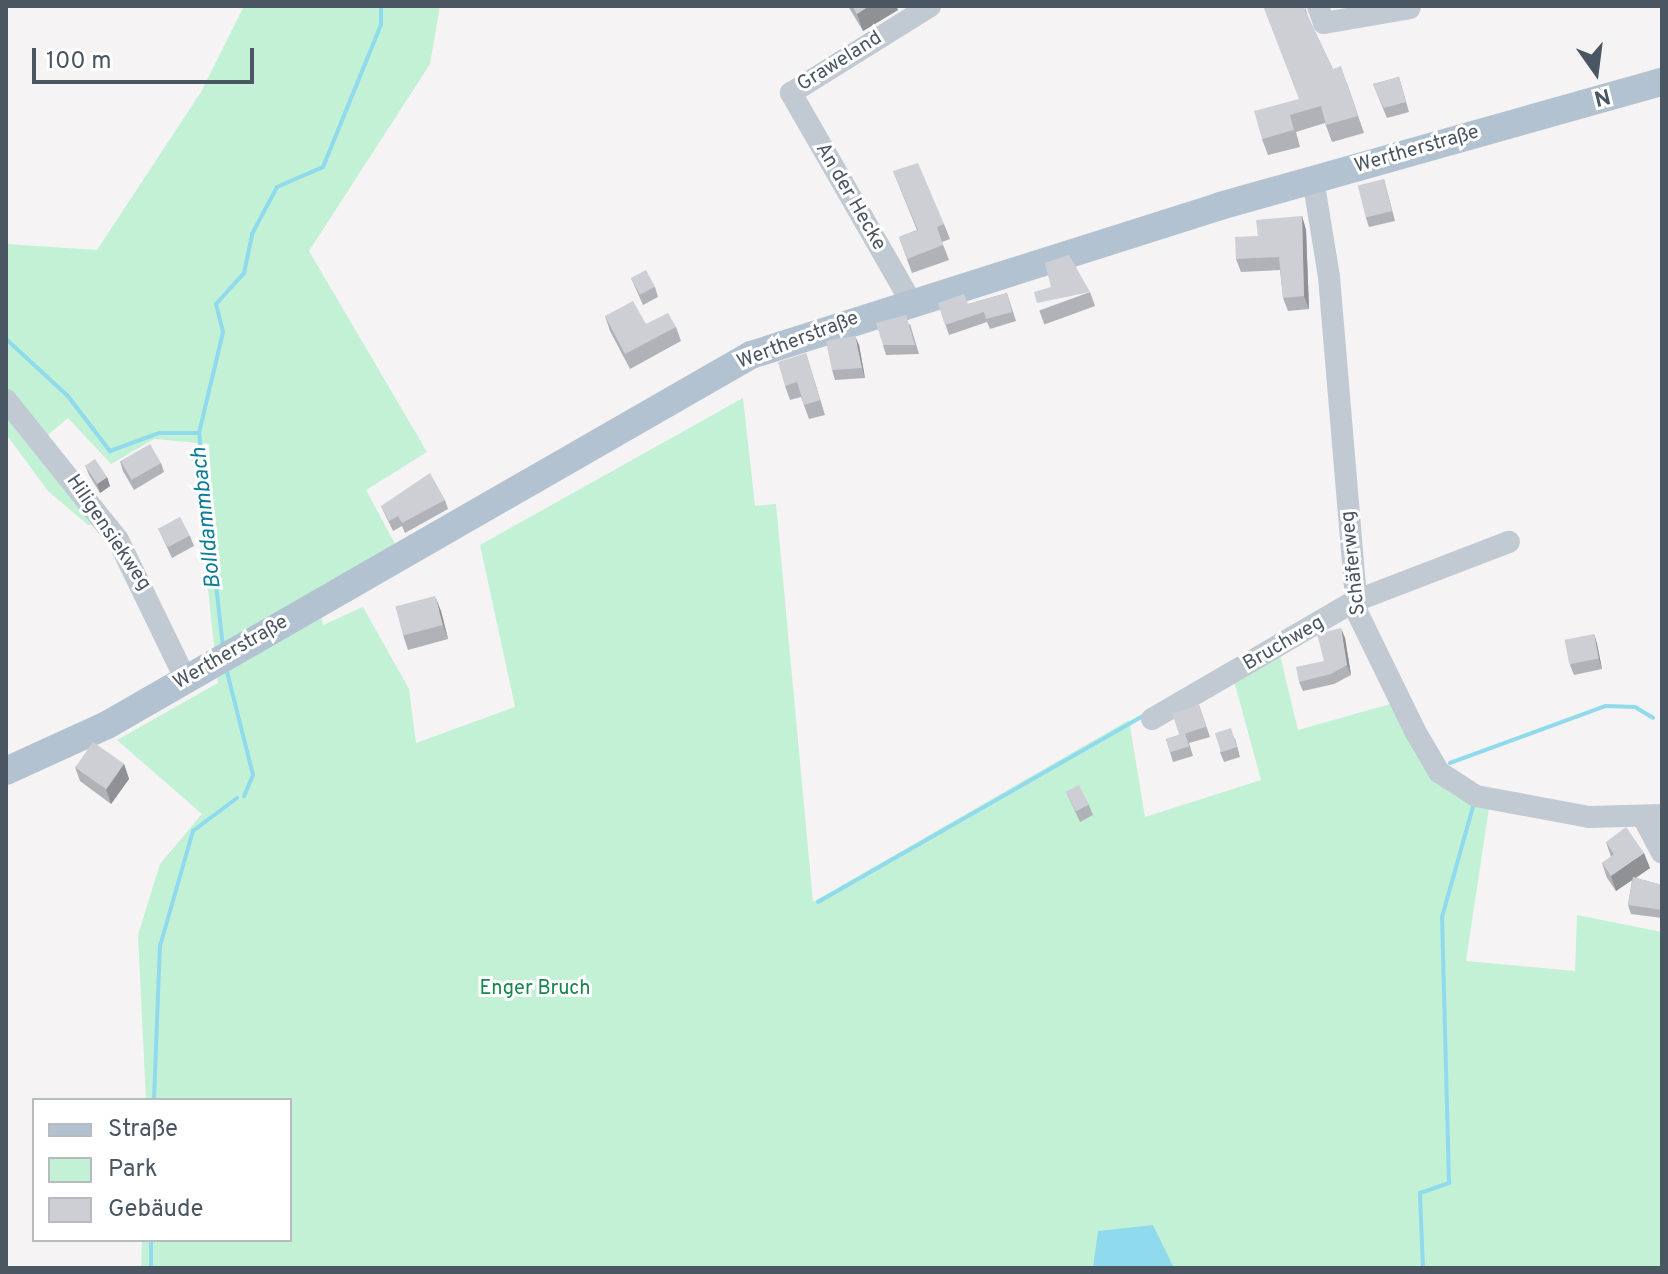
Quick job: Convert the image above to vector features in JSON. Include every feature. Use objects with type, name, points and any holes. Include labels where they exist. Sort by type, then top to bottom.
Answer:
[{"type":"main road","name":"Wertherstraße","points":[[6,771],[228,656],[751,355],[910,300],[1313,179],[1662,82]]},
{"type":"street","name":"Graweland","points":[[791,93],[930,6]]},
{"type":"street","points":[[1318,6],[1324,23],[1410,8]]},
{"type":"street","name":"An der Hecke","points":[[791,93],[910,300]]},
{"type":"street","name":"Schäferweg","points":[[1313,179],[1329,277],[1355,601],[1415,731],[1439,772],[1458,787],[1506,805],[1653,817],[1662,853]]},
{"type":"street","name":"Hiligensiekweg","points":[[6,400],[118,540],[193,675]]},
{"type":"street","name":"Bruchweg","points":[[1152,719],[1355,601],[1509,542]]},
{"type":"green space","name":"Enger Bruch","points":[[244,6],[440,6],[430,64],[309,251],[427,452],[366,490],[399,551],[318,596],[323,625],[363,607],[409,689],[416,743],[515,707],[480,545],[743,398],[755,506],[776,504],[813,902],[1129,720],[1145,817],[1261,780],[1233,677],[1279,651],[1298,730],[1394,703],[1433,779],[1489,808],[1466,961],[1575,971],[1577,915],[1662,932],[1662,1268],[141,1268],[142,1242],[292,1242],[292,1098],[146,1098],[138,935],[160,864],[202,814],[117,740],[218,683],[206,570],[216,559],[209,444],[154,439],[111,464],[68,418],[37,444],[99,525],[88,525],[48,491],[6,434],[6,244],[97,250],[201,92]]},
{"type":"water","points":[[1153,1225],[1174,1268],[1093,1268],[1098,1231]]},
{"type":"building","points":[[852,6],[869,6],[857,14]]},
{"type":"building","points":[[1263,6],[1303,6],[1333,69],[1341,66],[1358,116],[1326,125],[1321,106],[1290,115],[1294,130],[1262,139],[1254,111],[1299,99]]},
{"type":"building","points":[[1399,77],[1406,102],[1384,108],[1373,84]]},
{"type":"building","points":[[918,163],[944,224],[937,227],[943,245],[907,259],[899,237],[918,230],[893,171]]},
{"type":"building","points":[[1384,179],[1392,211],[1366,218],[1358,186]]},
{"type":"building","points":[[1302,216],[1304,296],[1283,298],[1279,257],[1236,259],[1235,237],[1258,236],[1256,220]]},
{"type":"building","points":[[1069,255],[1090,292],[1037,303],[1034,292],[1051,287],[1045,263]]},
{"type":"building","points":[[646,270],[655,287],[640,295],[631,278]]},
{"type":"building","points":[[1007,293],[1012,312],[986,319],[984,312],[945,325],[938,303],[964,294],[968,304]]},
{"type":"building","points":[[633,301],[646,324],[668,313],[676,327],[625,354],[605,316]]},
{"type":"building","points":[[906,315],[915,345],[883,345],[876,323]]},
{"type":"building","points":[[855,336],[862,368],[832,370],[826,341]]},
{"type":"building","points":[[806,353],[820,400],[804,405],[797,382],[785,386],[778,362]]},
{"type":"building","points":[[150,444],[161,463],[132,480],[121,461]]},
{"type":"building","points":[[95,459],[107,477],[97,484],[85,466]]},
{"type":"building","points":[[430,473],[445,500],[402,523],[398,516],[389,521],[381,506]]},
{"type":"building","points":[[180,517],[190,536],[168,547],[158,529]]},
{"type":"building","points":[[435,596],[443,625],[403,636],[395,607]]},
{"type":"building","points":[[1341,628],[1347,665],[1331,674],[1299,682],[1296,667],[1324,661],[1317,634]]},
{"type":"building","points":[[1594,634],[1599,659],[1569,664],[1565,640]]},
{"type":"building","points":[[1199,705],[1206,727],[1179,736],[1172,714]]},
{"type":"building","points":[[1231,728],[1237,747],[1221,752],[1215,733]]},
{"type":"building","points":[[1185,733],[1189,746],[1170,752],[1166,739]]},
{"type":"building","points":[[93,742],[124,764],[106,789],[75,767]]},
{"type":"building","points":[[1079,785],[1089,805],[1076,811],[1066,792]]},
{"type":"building","points":[[1626,827],[1644,853],[1611,876],[1602,863],[1614,854],[1606,842]]},
{"type":"building","points":[[1633,877],[1662,885],[1662,910],[1628,905]]},
{"type":"waterway","name":"Bolldammbach","points":[[223,647],[199,433],[223,332],[216,304],[244,273],[252,234],[277,187],[323,167],[381,25],[381,6]]},
{"type":"waterway","points":[[6,339],[67,395],[110,451],[159,433],[199,433]]},
{"type":"waterway","name":"Bolldammbach","points":[[226,668],[253,775],[244,796]]},
{"type":"waterway","points":[[1450,763],[1606,706],[1635,707],[1653,718]]},
{"type":"waterway","points":[[818,902],[1146,714]]},
{"type":"waterway","name":"Bolldammbach","points":[[154,1098],[160,946],[193,831],[237,798]]},
{"type":"waterway","points":[[1423,1268],[1420,1193],[1449,1183],[1442,917],[1474,803]]},
{"type":"waterway","name":"Bolldammbach","points":[[151,1242],[151,1268]]}]
